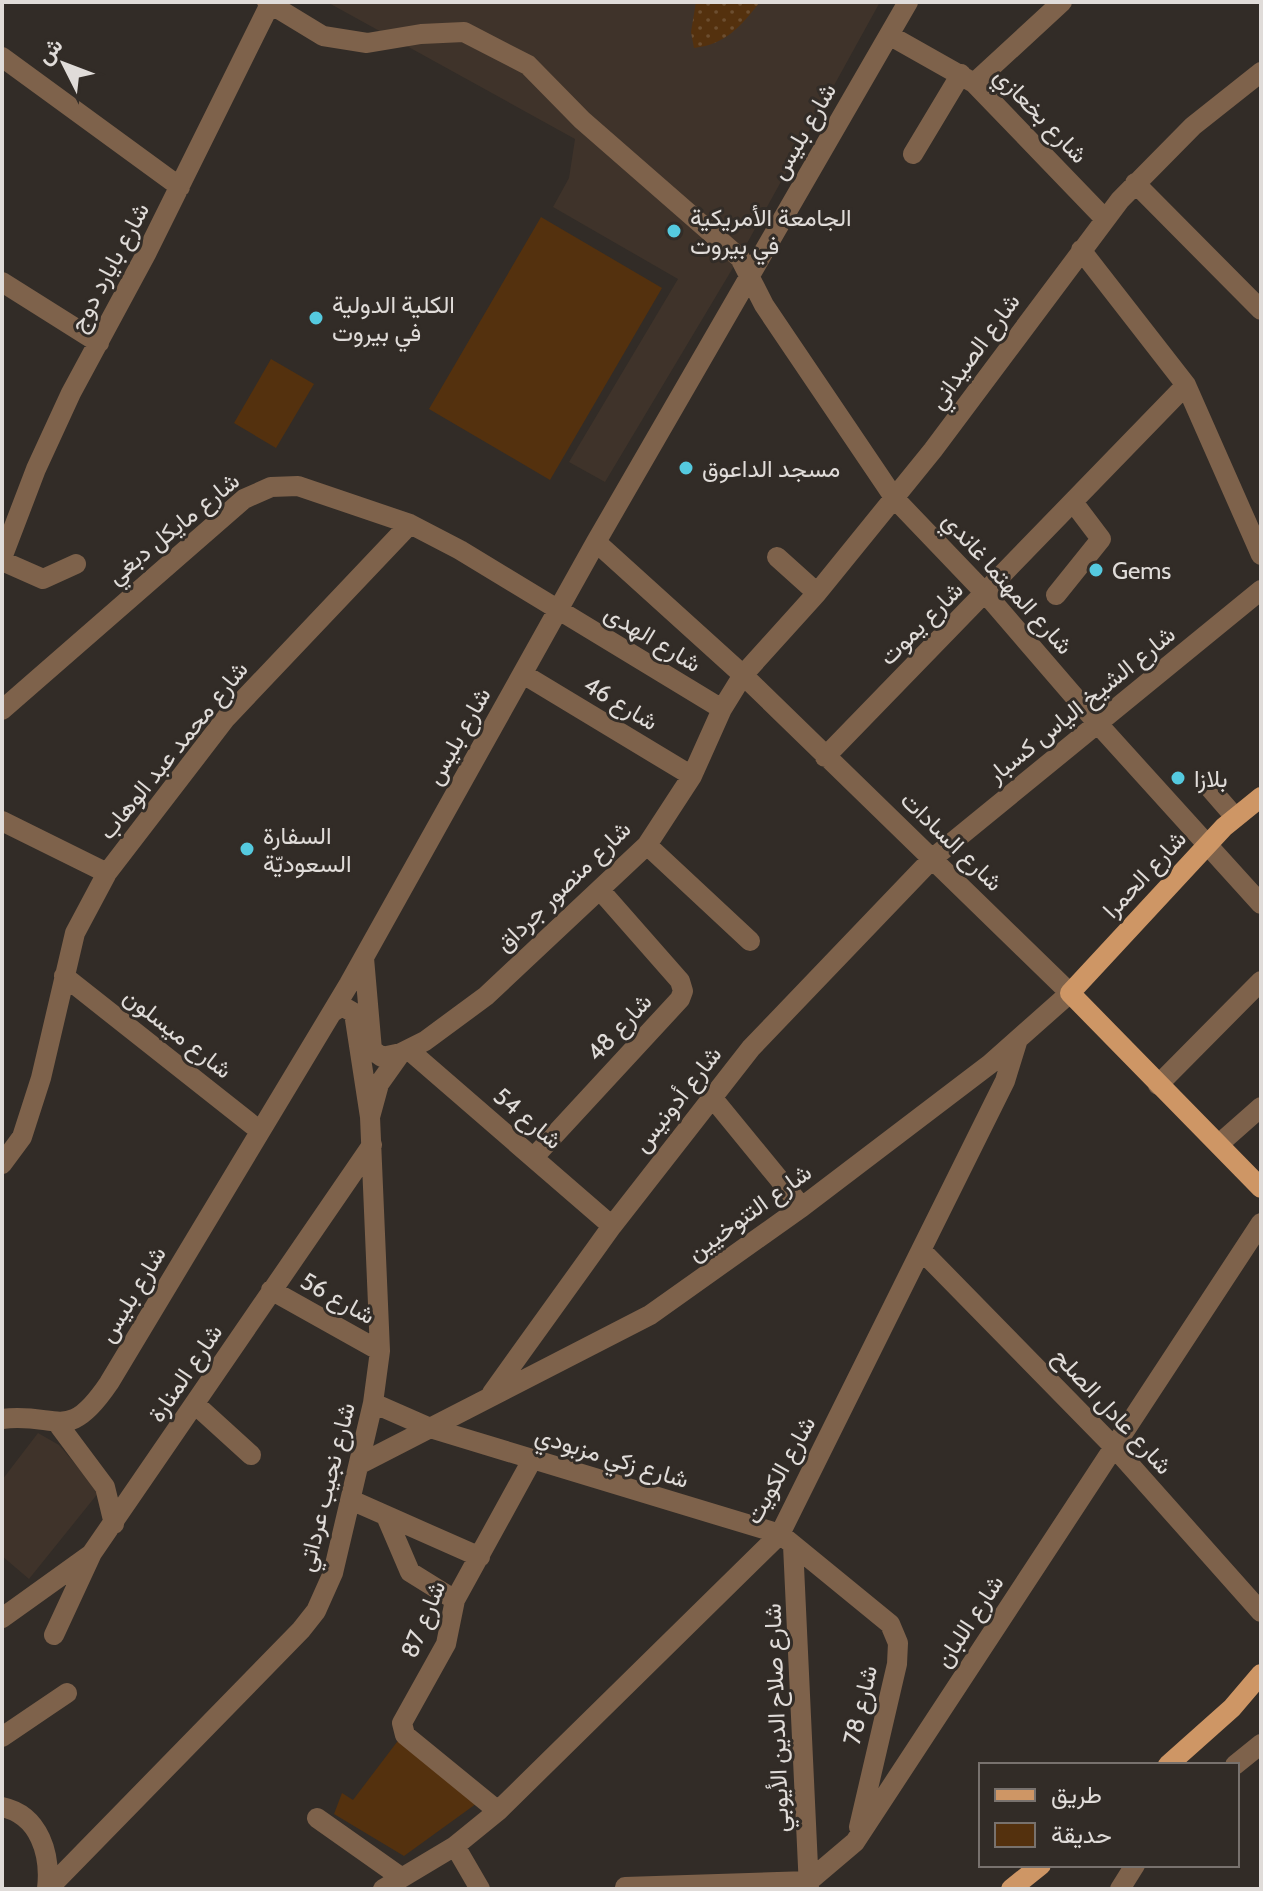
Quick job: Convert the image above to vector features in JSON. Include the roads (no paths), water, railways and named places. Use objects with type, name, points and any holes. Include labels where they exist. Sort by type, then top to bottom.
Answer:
[{"type":"main road","name":"شارع الحمرا","points":[[1070,993],[1207,845],[1261,797]]},
{"type":"main road","name":"شارع السادات","points":[[1070,993],[1261,1188]]},
{"type":"main road","points":[[1170,1763],[1232,1708],[1261,1674]]},
{"type":"main road","points":[[1011,1889],[1038,1867]]},
{"type":"street","name":"شارع بليس","points":[[58,1424],[79,1417],[100,1396],[333,1012],[596,542],[908,2]]},
{"type":"street","points":[[913,154],[968,78],[1062,2]]},
{"type":"street","name":"شارع بايارد دوج","points":[[2,560],[36,469],[180,187],[269,3]]},
{"type":"street","name":"شارع المهتما غاندي","points":[[269,3],[323,36],[367,43],[421,34],[464,32],[528,65],[582,120],[740,258],[773,318],[895,499],[986,594],[1098,724],[1261,904]]},
{"type":"street","name":"شارع بخعازي","points":[[889,35],[968,78],[1105,219]]},
{"type":"street","points":[[2,57],[180,187]]},
{"type":"street","name":"شارع الصيداني","points":[[743,675],[817,593],[895,499],[1081,250],[1135,183],[1193,126],[1261,72]]},
{"type":"street","points":[[1135,183],[1256,296]]},
{"type":"street","points":[[1081,250],[1186,385],[1261,555]]},
{"type":"street","points":[[2,282],[99,343]]},
{"type":"street","name":"شارع يموت","points":[[825,757],[1186,385]]},
{"type":"street","name":"شارع مايكل دبغي","points":[[2,710],[138,588],[244,499],[258,491],[298,486],[410,524]]},
{"type":"street","points":[[1056,595],[1101,539],[1073,502]]},
{"type":"street","points":[[410,524],[460,550],[558,611]]},
{"type":"street","name":"شارع محمد عبد الوهاب","points":[[2,1164],[22,1137],[32,1107],[75,933],[107,873],[226,718],[410,524]]},
{"type":"street","name":"شارع السادات","points":[[596,542],[743,675],[1070,993]]},
{"type":"street","points":[[777,557],[817,593]]},
{"type":"street","points":[[2,560],[43,579],[76,564]]},
{"type":"street","name":"شارع الشيخ الياس كسبار","points":[[933,858],[1261,590]]},
{"type":"street","name":"شارع الهدى","points":[[558,611],[722,709]]},
{"type":"street","name":"شارع 46","points":[[523,674],[692,776]]},
{"type":"street","name":"شارع منصور جرداق","points":[[370,1117],[379,1084],[405,1052],[486,996],[647,845],[692,776],[722,709],[743,675]]},
{"type":"street","points":[[1208,786],[1235,817]]},
{"type":"street","points":[[2,821],[107,873]]},
{"type":"street","points":[[647,845],[750,941]]},
{"type":"street","name":"شارع أدونيس","points":[[490,1396],[612,1226],[711,1096],[751,1048],[933,858]]},
{"type":"street","name":"شارع 48","points":[[534,1157],[680,999],[683,991],[680,981],[600,890]]},
{"type":"street","points":[[364,958],[372,1050],[382,1057],[405,1052]]},
{"type":"street","name":"شارع ميسلون","points":[[64,976],[260,1131]]},
{"type":"street","points":[[1158,1085],[1261,981]]},
{"type":"street","name":"شارع التنوخيين","points":[[430,1428],[650,1315],[802,1207],[1018,1039],[1070,993]]},
{"type":"street","name":"شارع نجيب عرداتي","points":[[48,1889],[316,1611],[333,1573],[373,1403],[380,1351],[370,1117],[354,1013],[342,1006],[333,1012]]},
{"type":"street","name":"شارع الكويت","points":[[383,1889],[455,1846],[498,1811],[786,1540],[921,1250],[1005,1081],[1018,1039]]},
{"type":"street","name":"شارع 54","points":[[405,1052],[534,1157],[612,1226]]},
{"type":"street","points":[[711,1096],[802,1207]]},
{"type":"street","points":[[1219,1144],[1261,1107]]},
{"type":"street","name":"شارع المنارة","points":[[54,1635],[92,1553],[372,1145]]},
{"type":"street","name":"شارع اللبان","points":[[809,1885],[855,1842],[1261,1223]]},
{"type":"street","name":"شارع عادل الصلح","points":[[921,1250],[1114,1447],[1261,1612]]},
{"type":"street","name":"شارع 56","points":[[271,1290],[380,1351]]},
{"type":"street","name":"شارع زكي مزبودي","points":[[373,1403],[430,1428],[786,1540]]},
{"type":"street","points":[[196,1405],[251,1455]]},
{"type":"street","points":[[2,1419],[58,1424],[105,1487],[114,1524]]},
{"type":"street","points":[[360,1464],[430,1428]]},
{"type":"street","name":"شارع 87","points":[[498,1811],[405,1735],[402,1723],[446,1644],[455,1600],[532,1460]]},
{"type":"street","points":[[351,1500],[480,1557]]},
{"type":"street","points":[[386,1516],[410,1572],[455,1600]]},
{"type":"street","name":"شارع 78","points":[[786,1540],[890,1624],[898,1643],[897,1664],[855,1842]]},
{"type":"street","name":"شارع صلاح الدين الأيوبي","points":[[786,1540],[809,1885]]},
{"type":"street","points":[[2,1618],[92,1553]]},
{"type":"street","points":[[2,1737],[67,1693]]},
{"type":"street","points":[[1237,1763],[1261,1744]]},
{"type":"street","points":[[2,1807],[26,1819],[39,1831],[49,1872],[48,1889]]},
{"type":"street","points":[[317,1818],[402,1878]]},
{"type":"street","points":[[455,1846],[480,1889]]},
{"type":"street","points":[[1120,1889],[1133,1867]]},
{"type":"street","points":[[625,1887],[809,1885]]},
{"type":"place","name":"الجامعة الأمريكية في بيروت","points":[[674,231]]},
{"type":"place","name":"الكلية الدولية في بيروت","points":[[316,318]]},
{"type":"place","name":"مسجد الداعوق","points":[[686,468]]},
{"type":"place","name":"Gems","points":[[1096,570]]},
{"type":"place","name":"بلازا","points":[[1178,778]]},
{"type":"place","name":"السفارة السعوديّة","points":[[247,849]]}]
